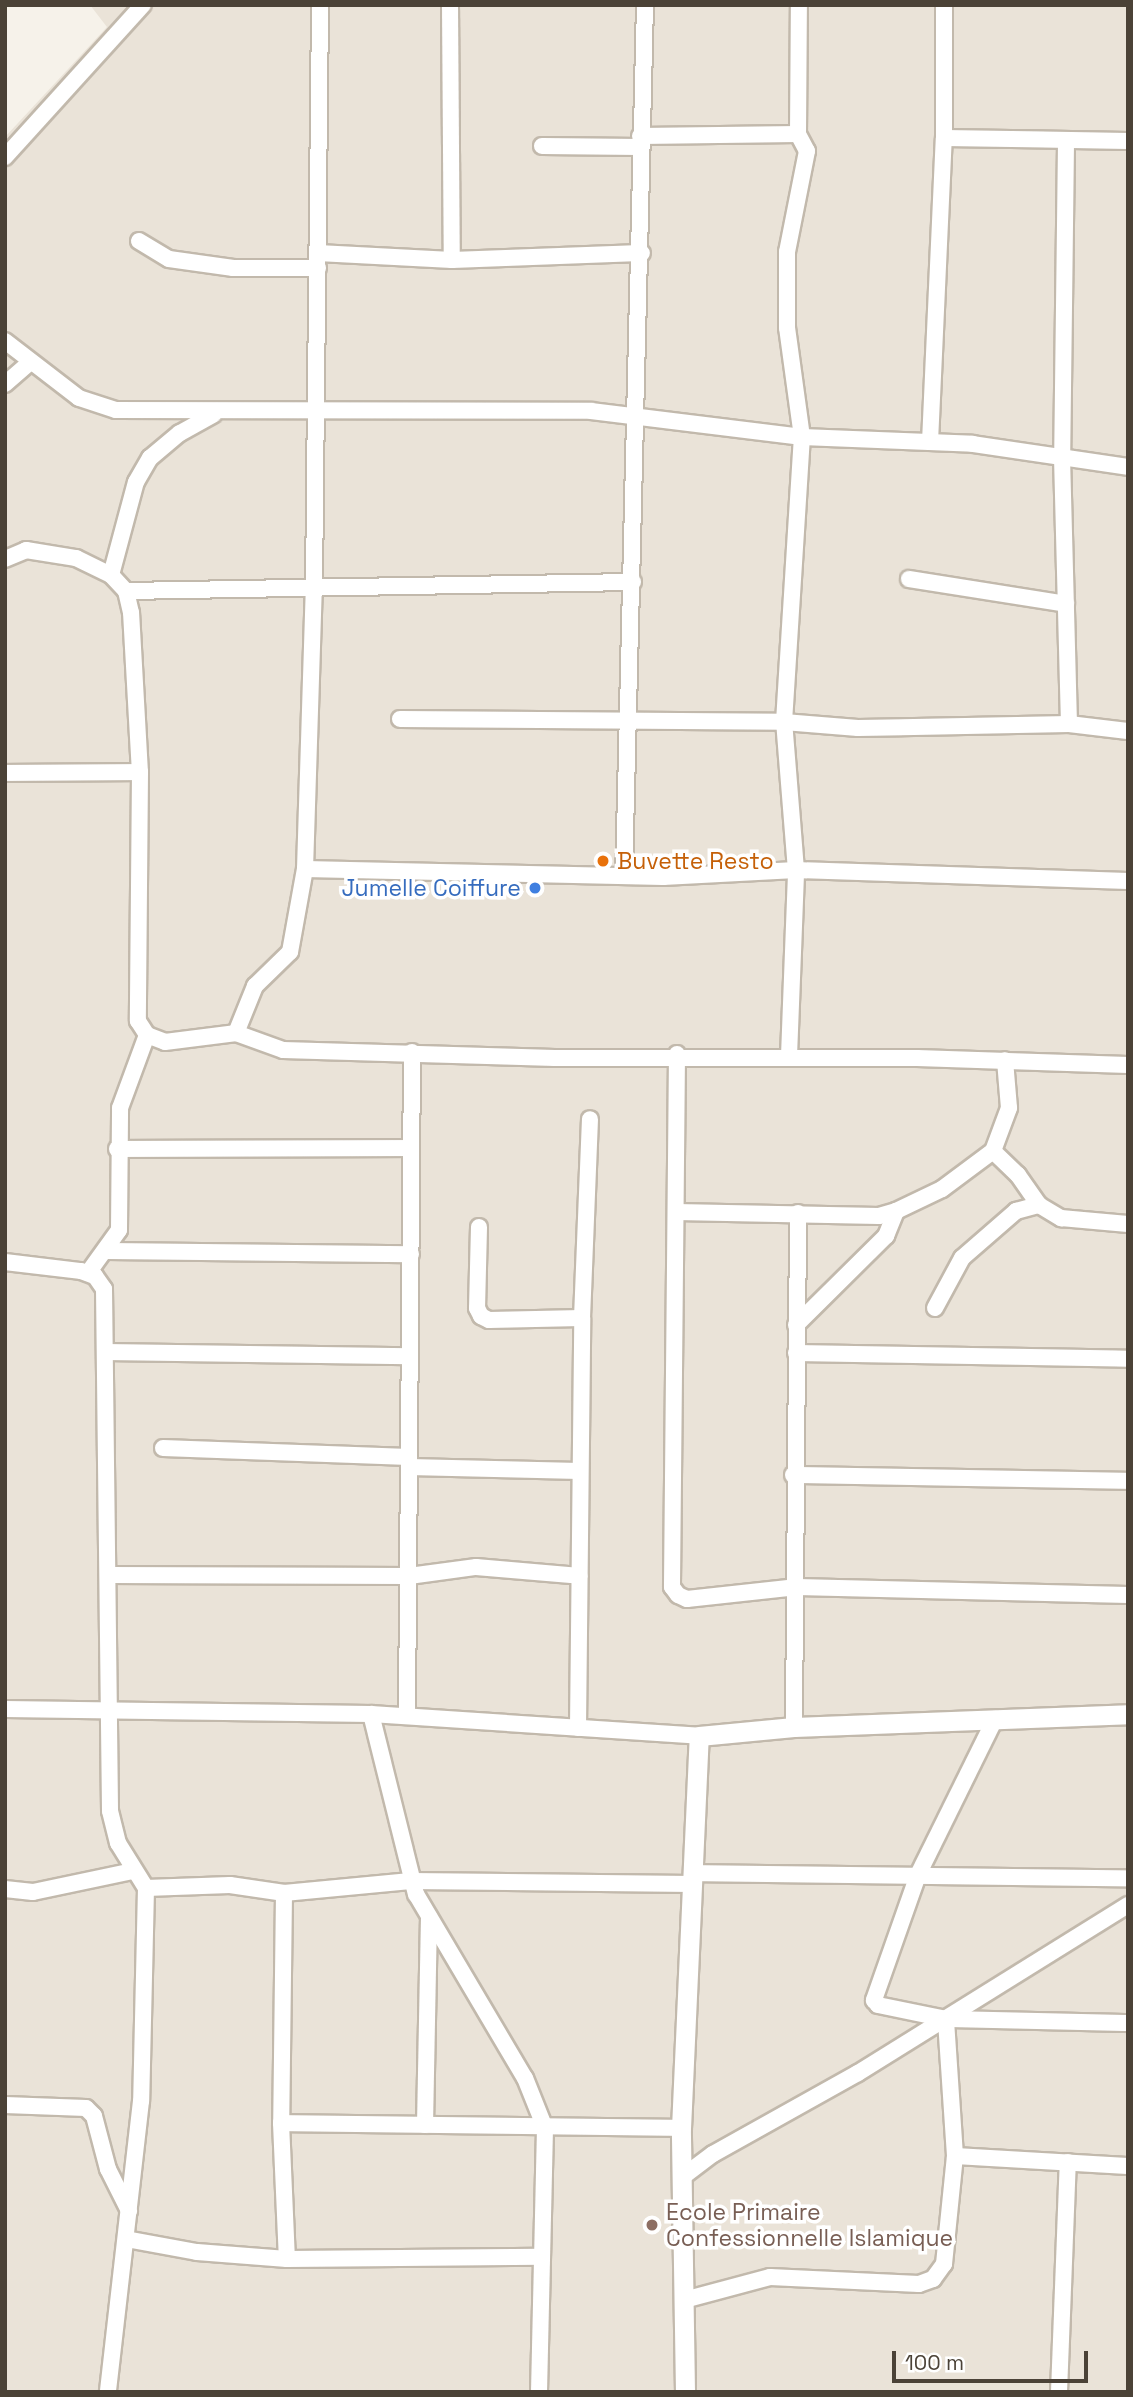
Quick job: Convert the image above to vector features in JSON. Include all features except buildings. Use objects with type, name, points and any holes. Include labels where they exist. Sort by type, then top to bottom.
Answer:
[{"type":"street","points":[[5,157],[143,5]]},
{"type":"street","points":[[236,1033],[255,986],[290,952],[305,869],[314,587],[320,5]]},
{"type":"street","points":[[450,5],[452,260]]},
{"type":"street","points":[[624,876],[633,582],[634,418],[642,254],[640,142],[645,5]]},
{"type":"street","points":[[789,1056],[796,870],[784,722],[802,437],[786,328],[787,252],[807,151],[798,134],[799,5]]},
{"type":"street","points":[[930,442],[944,138],[944,5]]},
{"type":"street","points":[[542,146],[798,134]]},
{"type":"street","points":[[944,138],[1066,143],[1128,141]]},
{"type":"street","points":[[1066,143],[1062,457],[1069,724]]},
{"type":"street","points":[[139,241],[169,259],[233,268],[318,261],[642,254]]},
{"type":"street","points":[[5,341],[29,363],[79,398],[116,410],[215,413],[591,411],[802,437],[930,442],[1128,467]]},
{"type":"street","points":[[5,384],[29,363]]},
{"type":"street","points":[[110,575],[136,482],[150,458],[180,433],[215,413]]},
{"type":"street","points":[[5,549],[76,558],[110,575],[126,591],[131,612],[140,772],[138,1021],[148,1035],[165,1042],[236,1033],[283,1050],[555,1058],[677,1054],[1128,1065]]},
{"type":"street","points":[[5,559],[26,550]]},
{"type":"street","points":[[909,579],[1066,604]]},
{"type":"street","points":[[126,591],[633,582]]},
{"type":"street","points":[[400,719],[627,724],[784,722],[858,727],[1069,724],[1128,731]]},
{"type":"street","points":[[5,773],[140,772]]},
{"type":"street","points":[[305,869],[624,876],[796,870],[1128,881]]},
{"type":"street","points":[[88,1273],[108,1251],[119,1230],[122,1208],[117,1149],[120,1108],[148,1035]]},
{"type":"street","points":[[407,1716],[412,1052]]},
{"type":"street","points":[[677,1054],[672,1587],[687,1600],[797,1587],[1128,1595]]},
{"type":"street","points":[[676,1212],[879,1216],[896,1211],[942,1189],[993,1151],[1009,1108],[1005,1060]]},
{"type":"street","points":[[578,1728],[582,1318],[590,1119]]},
{"type":"street","points":[[117,1149],[411,1147]]},
{"type":"street","points":[[993,1151],[1018,1175],[1039,1205],[1073,1222],[1128,1224]]},
{"type":"street","points":[[935,1308],[962,1258],[1016,1212],[1039,1205]]},
{"type":"street","points":[[796,1325],[886,1236],[896,1211]]},
{"type":"street","points":[[794,1727],[797,1587],[793,1475],[797,1213]]},
{"type":"street","points":[[479,1227],[477,1308],[481,1316],[489,1320],[582,1318]]},
{"type":"street","points":[[108,1251],[411,1254]]},
{"type":"street","points":[[5,1262],[88,1273],[104,1289],[110,1811],[118,1843],[146,1888],[141,2101],[108,2392]]},
{"type":"street","points":[[105,1352],[410,1356]]},
{"type":"street","points":[[796,1353],[1128,1359]]},
{"type":"street","points":[[163,1448],[580,1471]]},
{"type":"street","points":[[793,1475],[1128,1481]]},
{"type":"street","points":[[108,1575],[409,1576],[476,1567],[580,1576]]},
{"type":"street","points":[[5,1709],[371,1714],[699,1736],[794,1727],[1128,1714]]},
{"type":"street","points":[[371,1714],[410,1881],[525,2078],[545,2128],[539,2392]]},
{"type":"street","points":[[995,1719],[918,1875],[874,2000],[878,2005],[946,2019],[1128,2023]]},
{"type":"street","points":[[685,2392],[681,2128],[699,1736]]},
{"type":"street","points":[[5,1889],[33,1892],[133,1871]]},
{"type":"street","points":[[146,1888],[230,1885],[284,1893],[410,1881],[918,1875],[1128,1878]]},
{"type":"street","points":[[284,1893],[281,2123],[287,2259]]},
{"type":"street","points":[[681,2178],[745,2134],[946,2019],[1128,1905]]},
{"type":"street","points":[[425,2125],[429,1917]]},
{"type":"street","points":[[684,2300],[770,2277],[919,2284],[933,2279],[944,2264],[955,2156],[946,2019]]},
{"type":"street","points":[[5,2105],[86,2108],[94,2116],[108,2169],[129,2211]]},
{"type":"street","points":[[281,2123],[681,2128]]},
{"type":"street","points":[[955,2156],[1128,2165]]},
{"type":"street","points":[[1059,2392],[1068,2162]]},
{"type":"street","points":[[126,2239],[197,2252],[287,2259],[541,2257]]},
{"type":"shaded area","points":[[90,5],[1128,5],[1128,2392],[5,2392],[5,137],[107,27]]},
{"type":"place","name":"Buvette Resto","points":[[603,861]]},
{"type":"place","name":"Jumelle Coiffure","points":[[535,888]]},
{"type":"place","name":"Ecole Primaire Confessionnelle Islamique","points":[[652,2225]]}]
